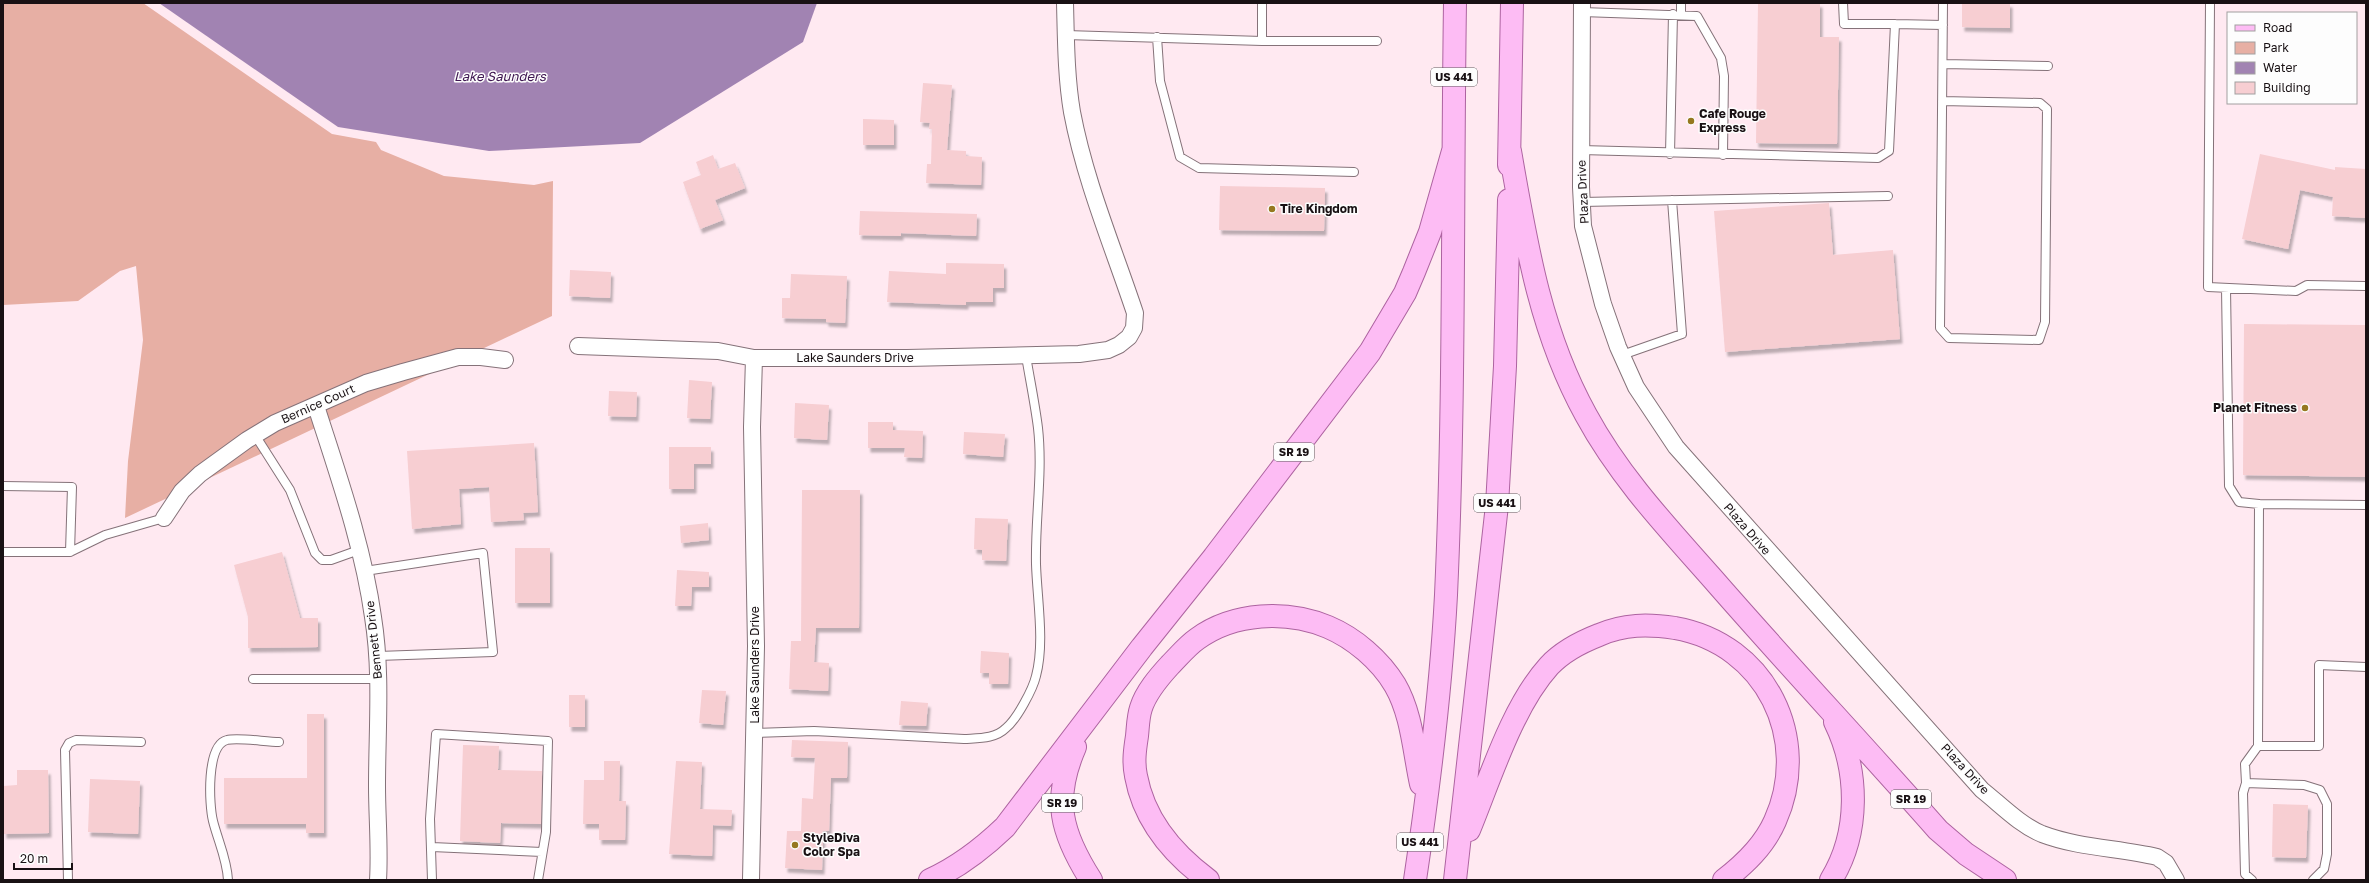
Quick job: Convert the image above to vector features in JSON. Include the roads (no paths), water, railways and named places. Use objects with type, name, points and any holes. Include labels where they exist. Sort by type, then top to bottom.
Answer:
[{"type":"main road","name":"US 441","points":[[1415,880],[1437,698],[1446,597],[1450,485],[1455,3]]},
{"type":"main road","name":"US 441","points":[[1455,880],[1497,505],[1505,366],[1512,3]]},
{"type":"main road","name":"SR 19","points":[[1510,151],[1530,263],[1542,310],[1561,363],[1585,415],[1611,459],[1645,502],[1938,830],[1966,854],[2005,880]]},
{"type":"main road","name":"SR 19","points":[[1091,880],[1075,856],[1066,834],[1062,800],[1062,788],[1067,764],[1085,724],[1142,647],[1214,558],[1370,352],[1405,293],[1414,272],[1430,232],[1453,152]]},
{"type":"main road","points":[[1208,880],[1187,864],[1168,843],[1151,819],[1140,792],[1134,757],[1139,717],[1146,697],[1162,673],[1188,646],[1209,632],[1224,626],[1261,617],[1296,617],[1336,631],[1370,654],[1388,676],[1403,703],[1425,805]]},
{"type":"main road","points":[[1459,853],[1514,723],[1531,691],[1549,666],[1565,652],[1611,630],[1635,625],[1657,625],[1697,633],[1730,651],[1755,672],[1768,688],[1781,719],[1788,760],[1787,785],[1782,804],[1774,823],[1760,846],[1744,864],[1724,880]]},
{"type":"main road","points":[[1828,707],[1851,764],[1854,788],[1851,818],[1844,853],[1831,880]]},
{"type":"main road","points":[[930,880],[951,871],[985,846],[1005,827],[1085,724]]},
{"type":"street","name":"Lake Saunders Drive","points":[[751,880],[756,646],[752,427],[754,358],[907,358],[1079,354],[1108,350],[1119,345],[1129,337],[1134,328],[1134,313],[1101,214],[1074,120],[1067,76],[1065,3]]},
{"type":"street","name":"Plaza Drive","points":[[1582,7],[1581,150],[1583,226],[1602,297],[1622,355],[1636,387],[1676,447],[1982,790],[2025,824],[2041,833],[2075,844],[2157,857],[2166,863],[2176,880]]},
{"type":"street","points":[[578,346],[718,351],[754,358]]},
{"type":"street","name":"Bernice Court","points":[[164,518],[182,491],[200,474],[255,435],[275,423],[366,383],[458,357],[480,357],[505,360]]},
{"type":"street","name":"Bennett Drive","points":[[316,406],[364,571],[373,616],[379,679],[378,880]]},
{"type":"lane","points":[[1262,3],[1262,41]]},
{"type":"lane","points":[[1670,154],[1677,15],[1681,3]]},
{"type":"lane","points":[[1843,3],[1844,24],[1943,25]]},
{"type":"lane","points":[[1942,101],[2040,103],[2047,109],[2045,322],[2038,340],[1949,338],[1940,328],[1942,101],[1943,64],[1943,3]]},
{"type":"lane","points":[[2210,3],[2208,287],[2296,291],[2307,285],[2366,286]]},
{"type":"lane","points":[[1582,7],[1697,16],[1722,58],[1724,76],[1723,155]]},
{"type":"lane","points":[[1581,150],[1670,154],[1878,158],[1889,151],[1894,24]]},
{"type":"lane","points":[[1066,35],[1262,41],[1377,41]]},
{"type":"lane","points":[[1157,37],[1160,81],[1180,157],[1199,168],[1354,172]]},
{"type":"lane","points":[[1943,64],[2048,66]]},
{"type":"lane","points":[[1582,202],[1888,196]]},
{"type":"lane","points":[[1622,355],[1682,334],[1672,200]]},
{"type":"lane","points":[[2226,288],[2229,486],[2239,502],[2259,504],[2366,505]]},
{"type":"lane","points":[[754,733],[814,731],[964,739],[988,737],[1001,733],[1008,727],[1025,699],[1036,676],[1039,643],[1036,562],[1040,480],[1038,428],[1026,356]]},
{"type":"lane","points":[[255,435],[290,490],[315,553],[322,560],[331,560],[358,550]]},
{"type":"lane","points":[[3,486],[72,487],[70,552]]},
{"type":"lane","points":[[2252,880],[2245,874],[2243,793],[2246,783],[2245,764],[2258,746],[2259,504]]},
{"type":"lane","points":[[3,552],[70,552],[105,535],[164,518]]},
{"type":"lane","points":[[364,571],[484,553],[493,652],[378,656]]},
{"type":"lane","points":[[2258,746],[2319,746],[2320,665],[2366,667]]},
{"type":"lane","points":[[253,679],[379,679]]},
{"type":"lane","points":[[432,880],[430,819],[436,734],[548,741],[546,832],[538,880]]},
{"type":"lane","points":[[68,880],[65,750],[68,743],[76,740],[141,742]]},
{"type":"lane","points":[[228,880],[227,868],[212,820],[211,764],[216,747],[226,740],[279,742]]},
{"type":"lane","points":[[2246,783],[2304,785],[2320,790],[2327,804],[2327,854],[2324,869],[2313,880]]},
{"type":"lane","points":[[432,846],[542,852]]},
{"type":"water","name":"Lake Saunders","points":[[159,3],[817,3],[803,42],[640,143],[489,151],[338,127]]},
{"type":"place","name":"Cafe Rouge Express","points":[[1691,121]]},
{"type":"place","name":"Tire Kingdom","points":[[1272,209]]},
{"type":"place","name":"Planet Fitness","points":[[2305,408]]},
{"type":"place","name":"StyleDiva Color Spa","points":[[795,845]]}]
